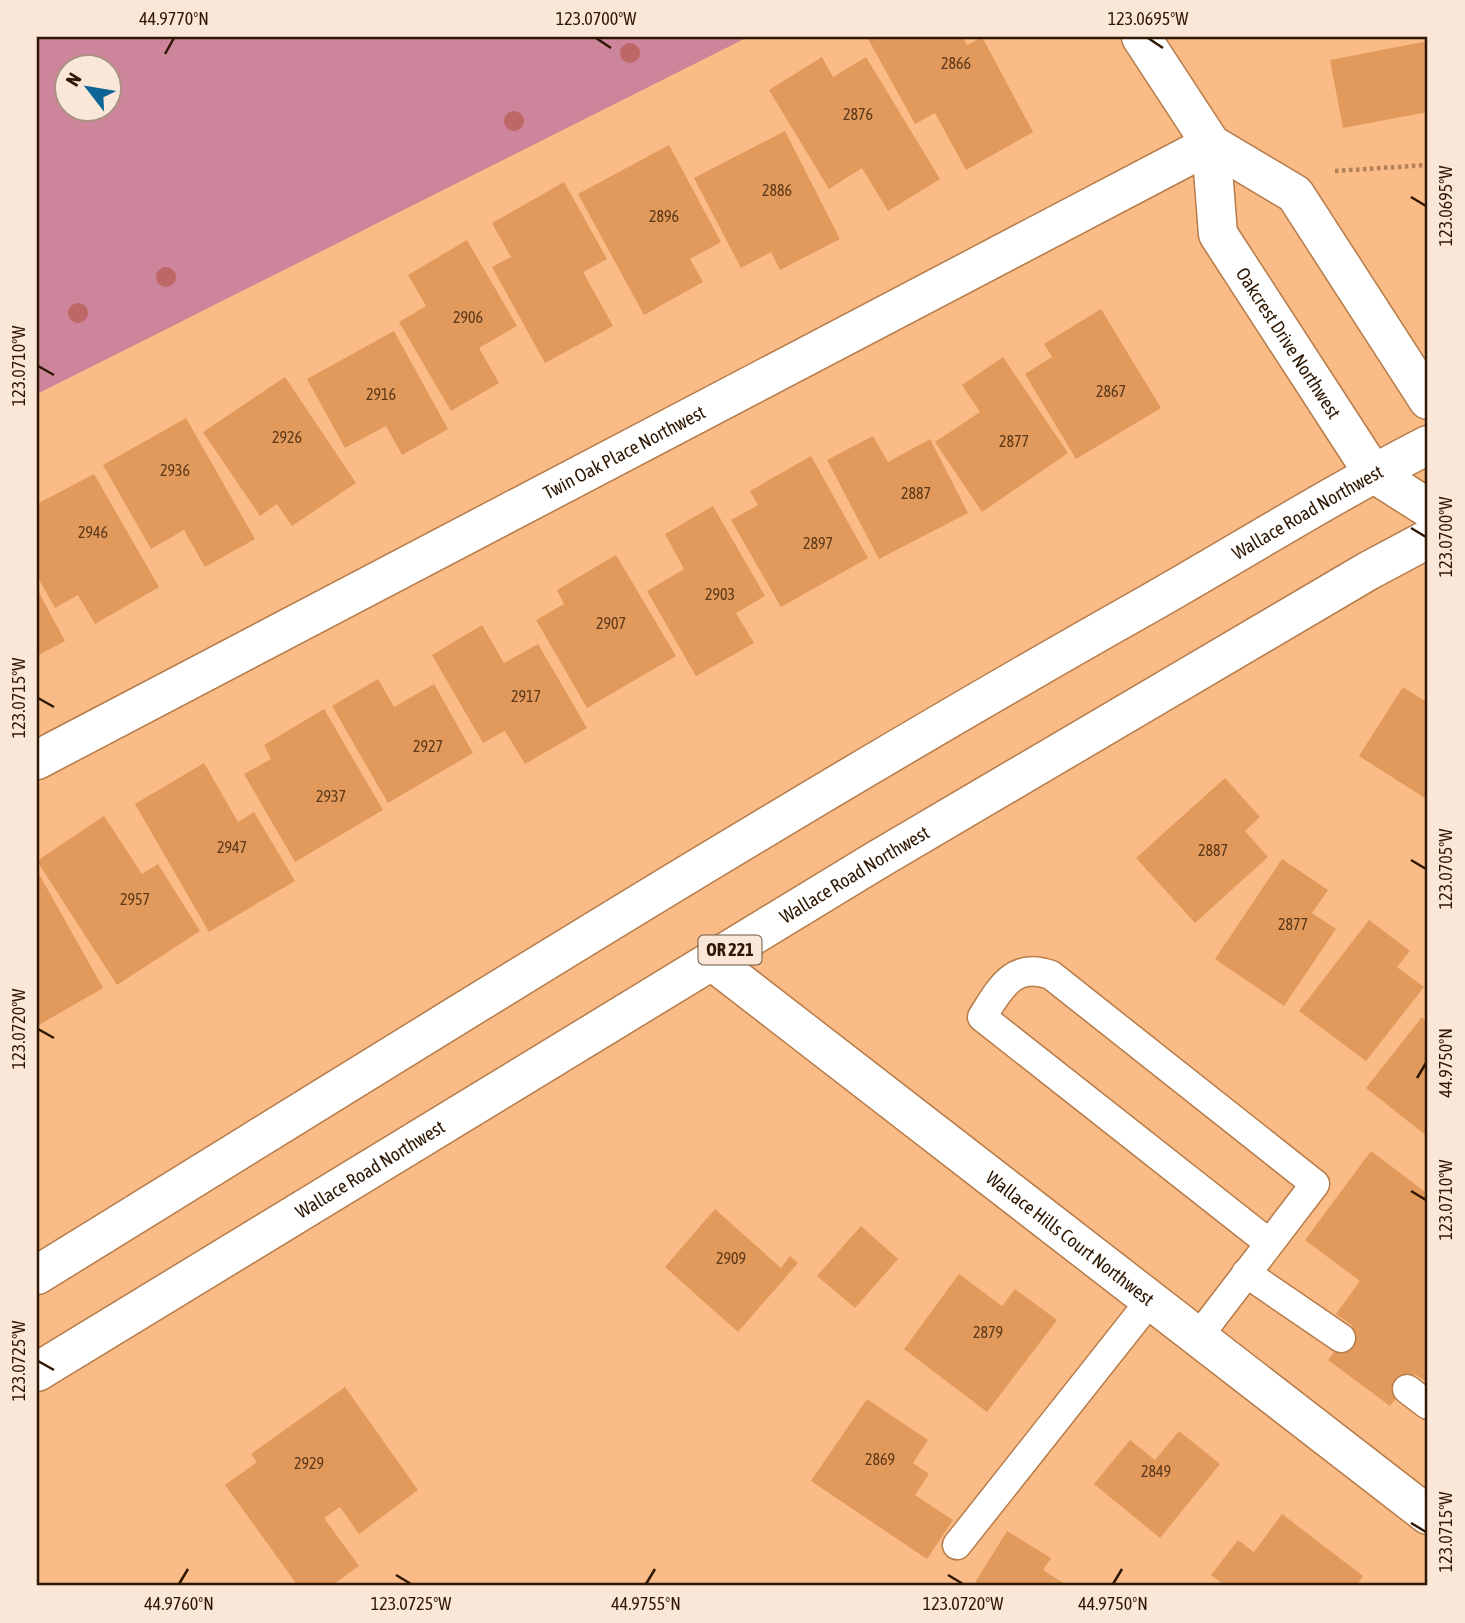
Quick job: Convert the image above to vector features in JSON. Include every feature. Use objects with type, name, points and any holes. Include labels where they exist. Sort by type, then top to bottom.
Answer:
[{"type":"main road","name":"Oakcrest Drive Northwest","points":[[1142,37],[1211,144],[1295,194],[1428,400]]},
{"type":"main road","name":"Oakcrest Drive Northwest","points":[[1211,144],[1218,234],[1373,473],[1428,508]]},
{"type":"main road","name":"Twin Oak Place Northwest","points":[[37,760],[1211,144]]},
{"type":"main road","name":"Wallace Road Northwest","points":[[37,1275],[617,916],[992,692],[1213,568],[1373,473],[1428,445]]},
{"type":"main road","name":"Wallace Road Northwest","points":[[37,1372],[877,860],[1368,571],[1428,539]]},
{"type":"main road","name":"Wallace Hills Court Northwest","points":[[712,961],[1428,1515]]},
{"type":"lane","points":[[1198,1337],[1315,1184],[1051,975],[1037,969],[1006,979],[982,1017],[1269,1243]]},
{"type":"lane","points":[[1246,1273],[1341,1338]]},
{"type":"lane","points":[[957,1545],[1150,1301]]},
{"type":"path","points":[[1295,194],[1329,172],[1428,164]]},
{"type":"shaded area","points":[[37,37],[748,37],[37,394]]},
{"type":"building","points":[[867,37],[963,37],[967,45],[982,37],[1033,132],[966,170],[935,113],[915,124]]},
{"type":"building","points":[[1428,41],[1428,112],[1343,128],[1330,60]]},
{"type":"building","points":[[822,57],[833,77],[866,57],[940,179],[888,211],[862,168],[829,189],[769,90]]},
{"type":"building","points":[[785,131],[840,239],[780,270],[771,252],[741,268],[694,178]]},
{"type":"building","points":[[669,145],[721,242],[690,259],[703,282],[644,315],[578,194]]},
{"type":"building","points":[[564,182],[607,259],[583,272],[613,326],[545,363],[492,267],[511,257],[492,223]]},
{"type":"building","points":[[467,240],[517,326],[479,348],[499,383],[451,411],[399,322],[426,306],[408,275]]},
{"type":"building","points":[[1101,309],[1161,408],[1076,459],[1025,374],[1052,357],[1044,344]]},
{"type":"building","points":[[394,331],[448,429],[402,455],[386,426],[345,448],[307,379]]},
{"type":"building","points":[[1003,357],[1068,453],[982,512],[935,442],[980,412],[962,385]]},
{"type":"building","points":[[285,377],[356,483],[292,526],[277,504],[260,516],[203,432]]},
{"type":"building","points":[[186,418],[255,539],[205,567],[184,530],[151,549],[103,465]]},
{"type":"building","points":[[873,436],[888,462],[930,439],[968,513],[879,559],[827,460]]},
{"type":"building","points":[[811,456],[868,558],[781,607],[731,520],[758,505],[750,491]]},
{"type":"building","points":[[94,474],[159,587],[95,624],[78,595],[55,608],[37,576],[37,504]]},
{"type":"building","points":[[713,506],[765,596],[736,613],[754,643],[696,676],[647,591],[684,569],[665,534]]},
{"type":"building","points":[[616,555],[676,656],[587,708],[536,620],[564,604],[557,590]]},
{"type":"building","points":[[37,589],[65,641],[37,656]]},
{"type":"building","points":[[482,625],[504,663],[538,644],[587,728],[525,764],[505,731],[483,743],[432,655]]},
{"type":"building","points":[[378,679],[394,707],[434,684],[473,753],[388,803],[332,706]]},
{"type":"building","points":[[1403,687],[1428,703],[1428,800],[1359,756]]},
{"type":"building","points":[[324,709],[383,810],[295,862],[244,774],[271,759],[264,745]]},
{"type":"building","points":[[204,763],[238,822],[254,812],[295,881],[209,932],[135,804]]},
{"type":"building","points":[[1225,778],[1260,817],[1245,831],[1268,857],[1195,923],[1136,858]]},
{"type":"building","points":[[104,816],[142,874],[158,864],[200,931],[117,985],[37,861]]},
{"type":"building","points":[[1282,859],[1328,890],[1312,913],[1336,929],[1284,1006],[1215,959]]},
{"type":"building","points":[[39,874],[103,988],[37,1026],[37,875]]},
{"type":"building","points":[[1369,920],[1410,951],[1397,967],[1424,987],[1366,1061],[1299,1011]]},
{"type":"building","points":[[1422,1017],[1428,1022],[1428,1137],[1366,1088]]},
{"type":"building","points":[[1371,1151],[1428,1194],[1428,1383],[1415,1374],[1390,1406],[1328,1360],[1353,1326],[1336,1314],[1360,1281],[1305,1240]]},
{"type":"building","points":[[715,1209],[781,1268],[790,1256],[798,1263],[738,1332],[665,1267]]},
{"type":"building","points":[[861,1226],[898,1259],[855,1308],[817,1276]]},
{"type":"building","points":[[959,1274],[1002,1306],[1015,1289],[1057,1320],[987,1412],[904,1349]]},
{"type":"building","points":[[345,1387],[418,1490],[359,1534],[340,1507],[324,1518],[359,1566],[331,1586],[298,1586],[225,1485],[257,1462],[251,1454]]},
{"type":"building","points":[[867,1399],[928,1440],[913,1463],[929,1474],[915,1495],[953,1520],[927,1559],[811,1481]]},
{"type":"building","points":[[1179,1431],[1220,1464],[1160,1538],[1094,1484],[1130,1440],[1155,1460]]},
{"type":"building","points":[[1282,1514],[1363,1576],[1356,1586],[1226,1586],[1211,1575],[1238,1540],[1254,1552]]},
{"type":"building","points":[[1007,1531],[1051,1558],[1043,1570],[1068,1586],[973,1586]]}]
